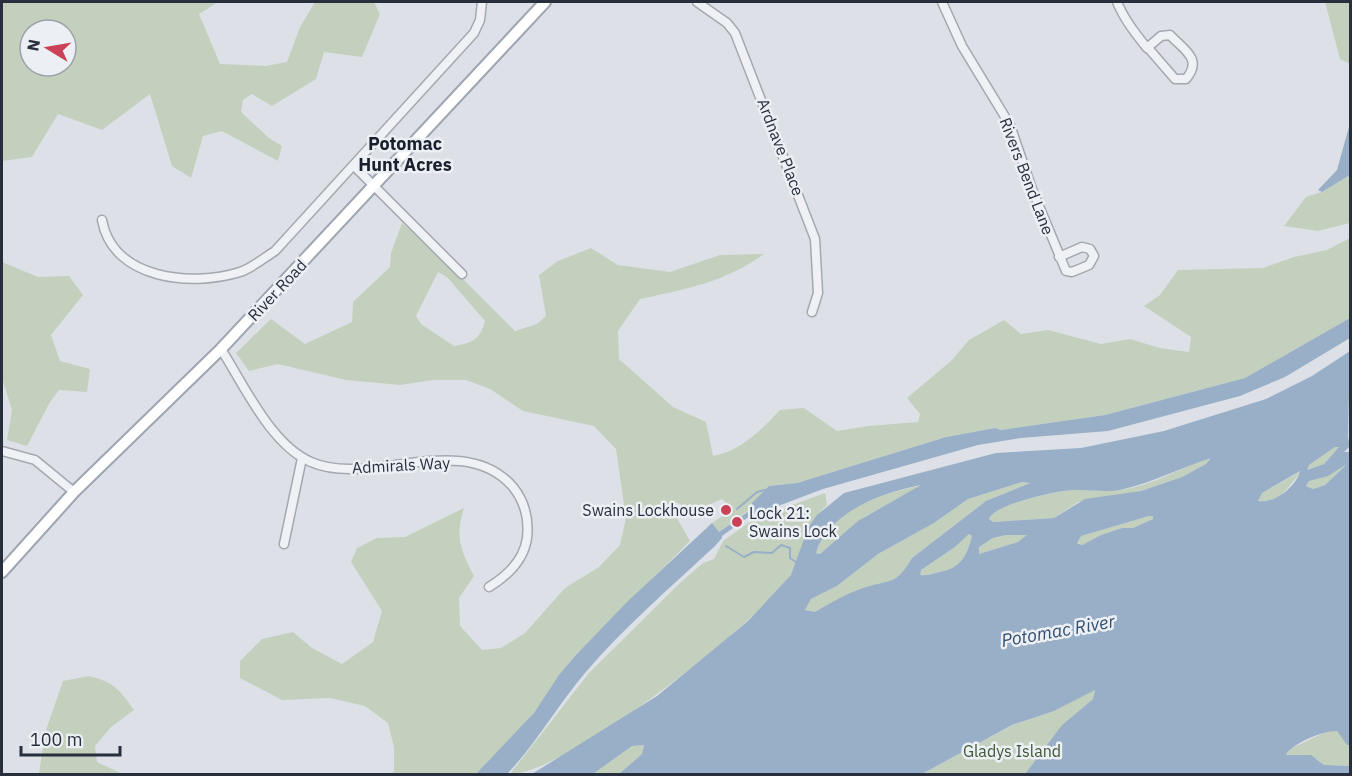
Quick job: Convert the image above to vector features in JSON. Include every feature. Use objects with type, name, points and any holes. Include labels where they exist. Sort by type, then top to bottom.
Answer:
[{"type":"main road","name":"River Road","points":[[2,572],[74,492],[221,349],[545,2]]},
{"type":"street","points":[[102,220],[105,234],[122,254],[148,271],[178,279],[204,280],[242,272],[275,251],[474,33],[480,20],[482,2]]},
{"type":"street","name":"Ardnave Place","points":[[697,2],[727,23],[735,33],[811,223],[819,267],[818,293],[812,312]]},
{"type":"street","name":"Rivers Bend Lane","points":[[942,2],[962,46],[1010,125],[1059,257]]},
{"type":"street","points":[[1117,2],[1128,24],[1147,48],[1175,79],[1186,79],[1193,71],[1192,57],[1170,35],[1161,36],[1147,48]]},
{"type":"street","points":[[354,166],[462,274]]},
{"type":"street","name":"Admirals Way","points":[[221,349],[275,433],[302,458],[324,467],[344,468],[462,462],[481,466],[507,480],[518,493],[525,508],[527,537],[525,549],[510,571],[489,587]]},
{"type":"street","points":[[2,451],[35,460],[74,492]]},
{"type":"street","points":[[284,544],[302,458]]},
{"type":"green space","points":[[2,2],[218,2],[199,14],[220,64],[266,66],[287,62],[300,27],[315,2],[374,2],[380,14],[362,57],[324,52],[316,79],[272,106],[252,94],[243,100],[241,112],[269,138],[282,146],[278,161],[222,131],[203,136],[191,178],[172,166],[150,94],[102,130],[58,114],[32,157],[2,161]]},
{"type":"green space","points":[[1325,2],[1350,2],[1350,64],[1340,59]]},
{"type":"green space","points":[[1350,175],[1350,223],[1318,231],[1284,226],[1306,197],[1322,192]]},
{"type":"green space","points":[[402,223],[440,256],[515,331],[537,324],[546,316],[539,275],[558,261],[591,248],[618,265],[670,272],[720,255],[764,254],[720,278],[690,288],[640,299],[618,331],[619,359],[673,407],[706,422],[713,456],[741,445],[780,410],[804,408],[837,431],[918,422],[920,414],[907,398],[951,361],[969,340],[1004,320],[1021,334],[1048,330],[1101,344],[1130,339],[1160,348],[1189,352],[1191,337],[1144,306],[1160,295],[1178,270],[1263,268],[1294,257],[1327,250],[1350,238],[1350,318],[1245,378],[1105,415],[1001,430],[995,428],[946,437],[797,483],[769,486],[752,508],[719,532],[712,523],[733,509],[722,499],[695,511],[675,502],[670,506],[690,541],[575,656],[534,713],[491,760],[476,774],[391,774],[394,771],[394,747],[388,723],[365,706],[330,698],[282,700],[240,678],[240,661],[262,639],[293,632],[312,648],[342,664],[373,642],[382,611],[351,562],[357,548],[377,538],[405,537],[464,508],[461,518],[460,543],[474,576],[459,598],[460,626],[482,650],[501,648],[525,633],[565,588],[599,567],[620,545],[626,518],[616,449],[594,426],[523,411],[490,389],[466,380],[433,380],[400,385],[346,380],[278,364],[249,371],[236,353],[271,319],[305,344],[352,322],[353,302],[390,267],[391,253]],"holes":[[[438,272],[447,277],[485,321],[478,336],[466,344],[454,346],[421,324],[416,316]]]},
{"type":"green space","points":[[2,262],[38,277],[69,276],[83,295],[51,335],[60,361],[90,369],[87,392],[59,390],[50,402],[27,446],[7,440],[12,410],[2,378]]},
{"type":"green space","points":[[1335,447],[1339,447],[1324,464],[1307,470],[1309,465]]},
{"type":"green space","points":[[1212,457],[1206,464],[1182,477],[1141,491],[1078,502],[1054,518],[993,522],[989,519],[1001,509],[1035,497],[1072,490],[1113,491],[1132,488]]},
{"type":"green space","points":[[1348,463],[1325,485],[1313,489],[1306,486],[1309,481]]},
{"type":"green space","points":[[1301,471],[1278,497],[1258,501],[1262,493]]},
{"type":"green space","points":[[1022,482],[1030,483],[986,501],[912,558],[902,573],[893,580],[853,592],[815,612],[805,610],[811,599],[837,586],[878,554],[934,523],[968,499]]},
{"type":"green space","points":[[923,485],[866,516],[820,554],[816,553],[823,538],[833,525],[859,506],[891,493]]},
{"type":"green space","points":[[825,493],[827,505],[810,530],[800,559],[790,577],[739,628],[658,694],[614,724],[573,750],[537,768],[510,774],[589,673],[680,583],[703,563],[714,559],[723,541],[754,519]]},
{"type":"green space","points":[[1153,516],[1153,519],[1133,528],[1122,528],[1101,535],[1082,545],[1077,542],[1081,536]]},
{"type":"green space","points":[[969,534],[972,536],[968,550],[957,565],[929,575],[919,575],[921,570],[955,547]]},
{"type":"green space","points":[[1006,535],[1028,535],[1018,542],[979,554],[979,547],[993,538]]},
{"type":"green space","points":[[89,676],[105,681],[116,688],[134,710],[111,727],[95,746],[97,762],[123,774],[39,774],[45,733],[63,681]]},
{"type":"green space","name":"Gladys Island","points":[[1095,689],[1093,699],[1062,725],[1025,774],[922,774],[1013,725],[1054,711]]},
{"type":"green space","points":[[1330,730],[1337,731],[1350,745],[1350,766],[1324,765],[1317,759],[1286,755],[1292,748]]},
{"type":"green space","points":[[644,745],[642,754],[619,774],[593,774],[632,746]]},
{"type":"water","points":[[1350,123],[1350,175],[1322,192],[1318,190],[1337,170]]},
{"type":"water","points":[[1350,318],[1350,338],[1285,377],[1240,396],[1108,431],[1021,438],[978,445],[823,489],[757,514],[754,513],[722,536],[715,546],[600,656],[507,774],[476,774],[534,713],[559,675],[575,656],[628,601],[712,523],[719,532],[752,509],[752,503],[769,486],[797,483],[946,437],[995,428],[1001,430],[1105,415],[1245,378]]},
{"type":"water","name":"Potomac River","points":[[1350,351],[1348,437],[1350,446],[1344,452],[1350,452],[1350,745],[1347,745],[1337,731],[1331,731],[1301,742],[1286,755],[1311,755],[1324,765],[1350,766],[1350,774],[1025,774],[1062,725],[1093,699],[1095,690],[1054,711],[1012,725],[922,774],[619,774],[642,754],[644,745],[632,746],[593,774],[532,774],[657,696],[748,621],[791,575],[808,528],[817,515],[844,493],[996,453],[1081,448],[1164,431],[1266,399],[1312,376]],"holes":[[[1335,447],[1339,447],[1324,464],[1307,470],[1309,465]],[[1211,458],[1206,464],[1182,477],[1141,491],[1085,499],[1054,518],[993,522],[989,519],[1001,509],[1035,497],[1072,490],[1124,489]],[[1347,464],[1325,485],[1313,489],[1306,486],[1309,481],[1328,476]],[[1300,471],[1295,482],[1285,492],[1272,500],[1258,501],[1262,493]],[[1022,482],[1030,483],[986,501],[912,558],[902,573],[893,580],[853,592],[815,612],[805,610],[811,599],[837,586],[878,554],[934,523],[968,499]],[[921,485],[858,521],[820,554],[816,553],[822,539],[844,516],[890,493]],[[1153,516],[1153,519],[1133,528],[1122,528],[1082,545],[1077,543],[1081,536]],[[969,534],[972,536],[968,550],[957,565],[929,575],[920,575],[921,570],[955,547]],[[1006,535],[1027,535],[1018,542],[979,554],[979,547],[993,538]]]},
{"type":"waterway","points":[[737,509],[757,492],[769,489]]},
{"type":"waterway","points":[[726,546],[744,557],[754,552],[772,553],[781,545],[790,548],[790,558],[796,562]]},
{"type":"place","name":"Swains Lockhouse","points":[[726,510]]},
{"type":"place","name":"Lock 21: Swains Lock","points":[[737,522]]},
{"type":"district","name":"Potomac Hunt Acres","points":[[405,154]]}]
